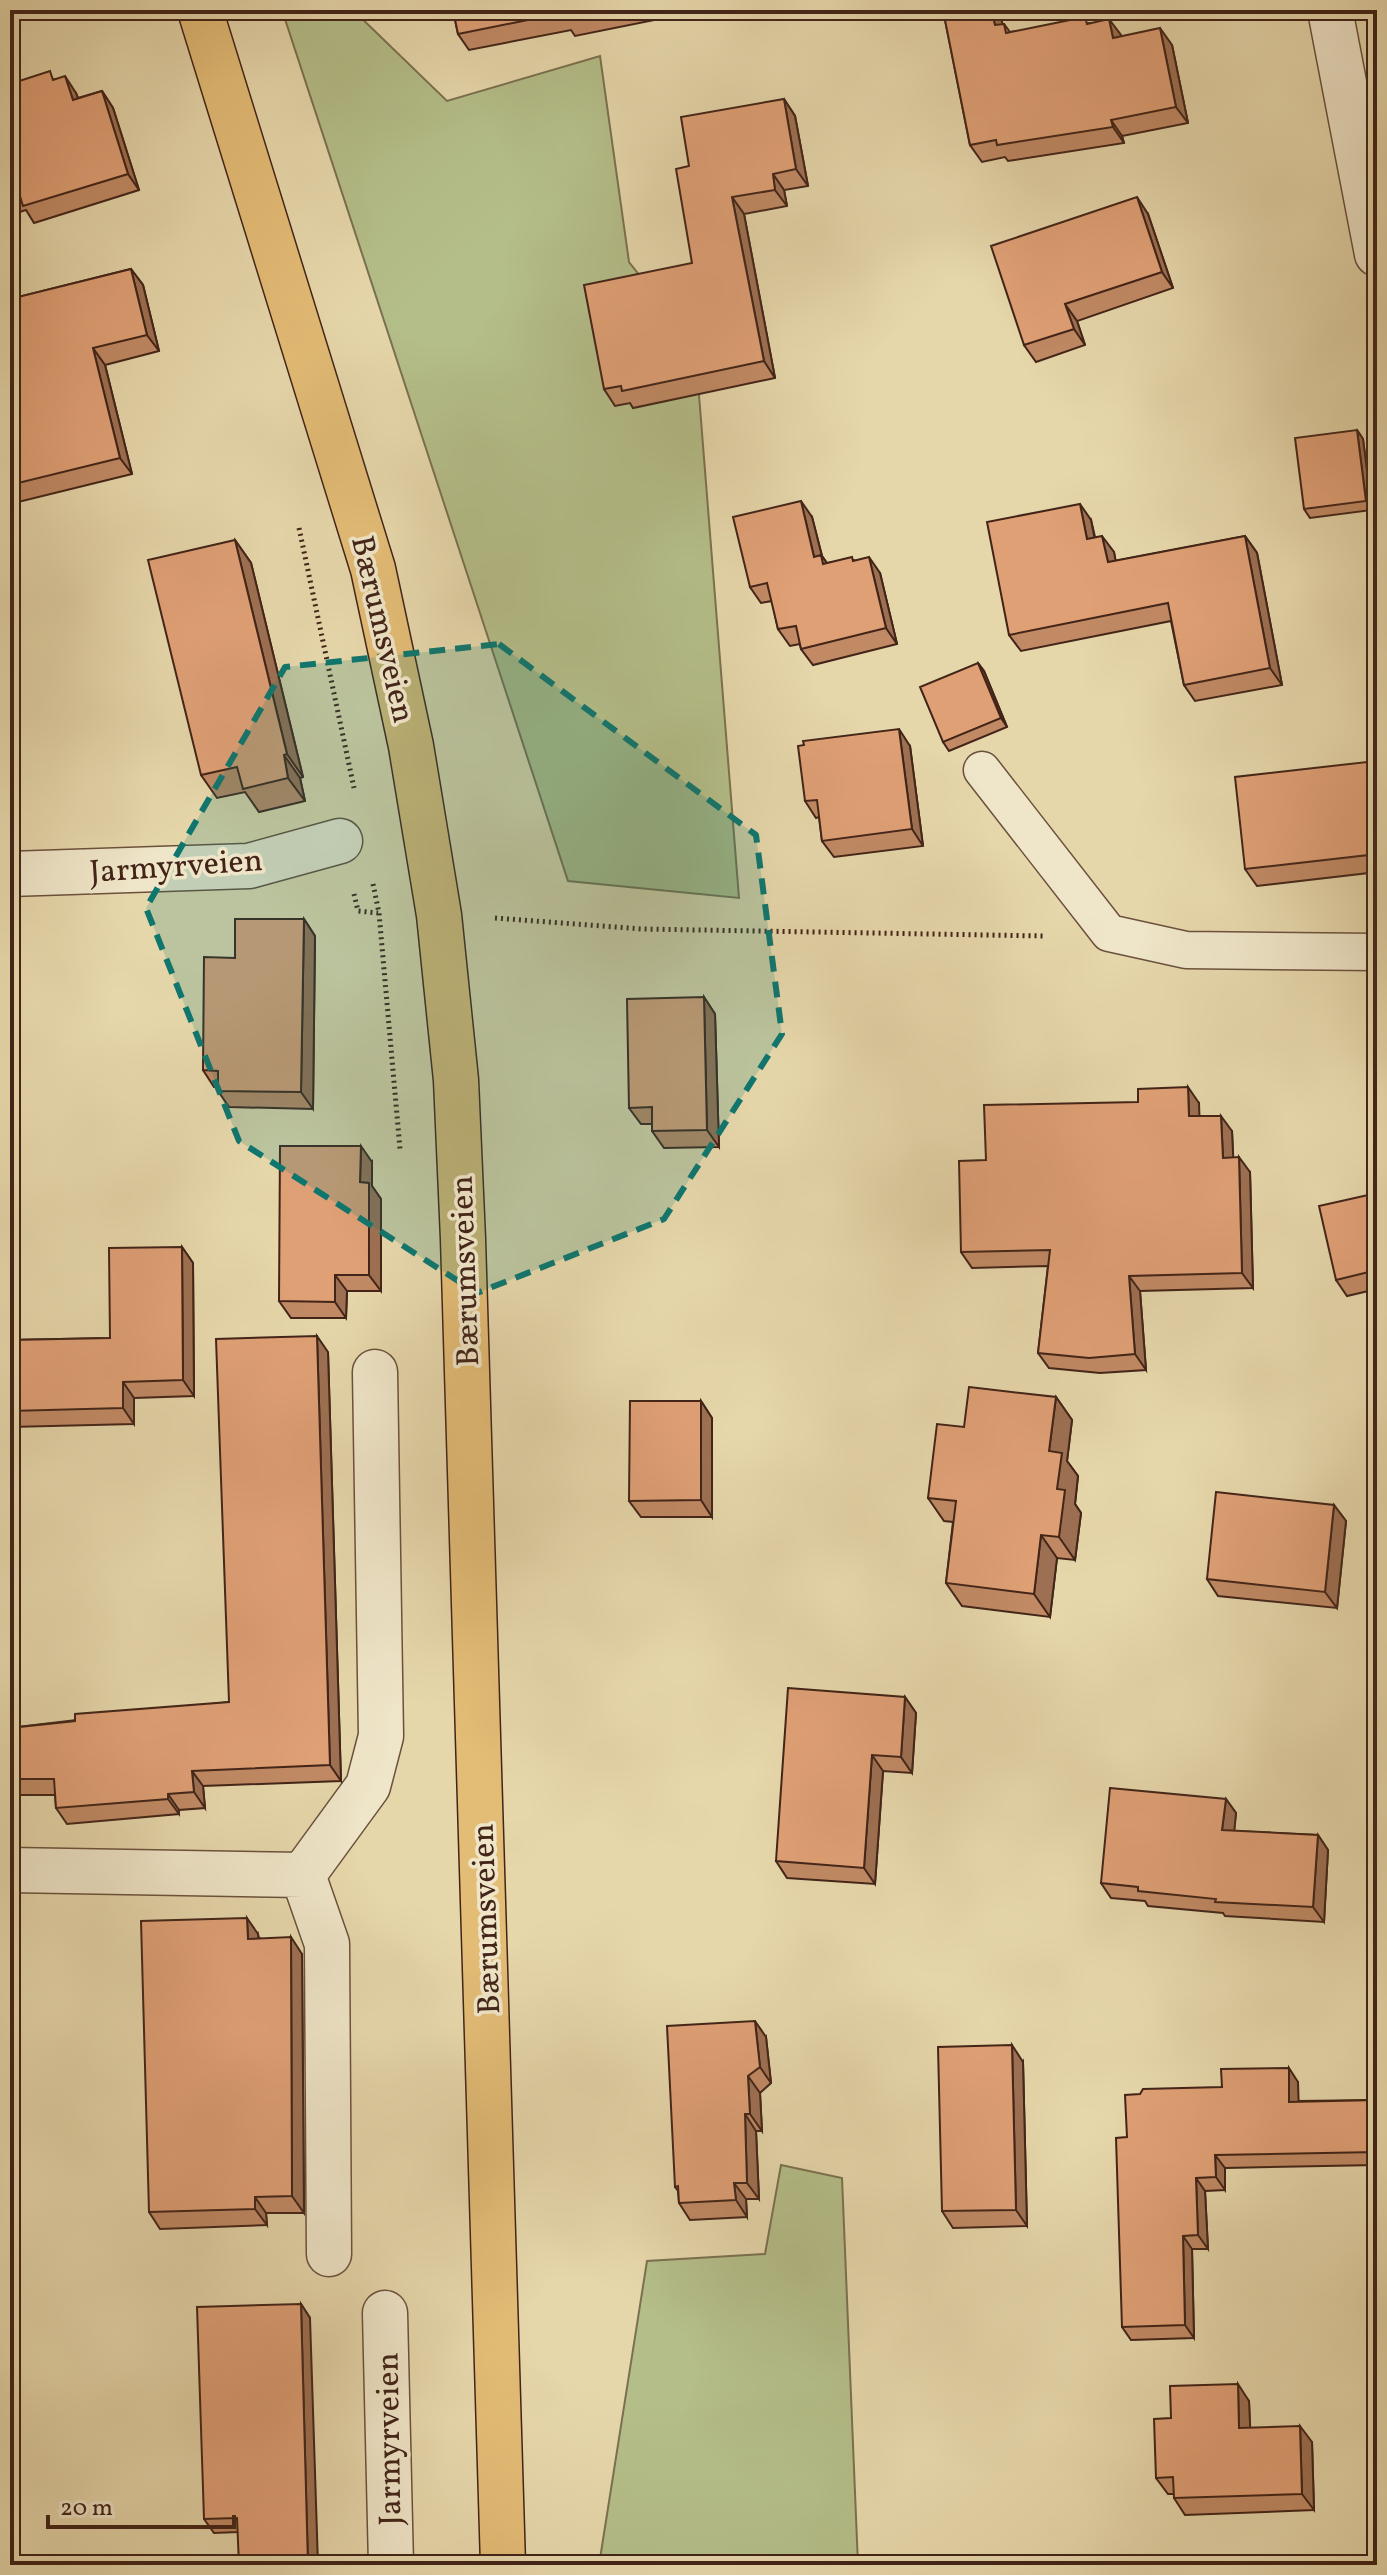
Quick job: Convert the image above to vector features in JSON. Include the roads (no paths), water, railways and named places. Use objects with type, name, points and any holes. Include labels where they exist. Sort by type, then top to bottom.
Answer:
[{"type":"main road","name":"Bærumsveien","points":[[200,10],[373,569],[411,746],[439,915],[456,1080],[462,1223],[503,2565]]},
{"type":"street","points":[[1330,10],[1377,254]]},
{"type":"street","name":"Jarmyrveien","points":[[10,874],[249,866],[340,841]]},
{"type":"street","points":[[303,1875],[368,1786],[381,1736],[375,1372]]},
{"type":"street","points":[[10,1870],[303,1875]]},
{"type":"street","points":[[303,1875],[327,1944],[329,2254]]},
{"type":"street","name":"Jarmyrveien","points":[[385,2313],[391,2565]]},
{"type":"lane","points":[[982,770],[1109,933],[1186,950],[1377,952]]}]
